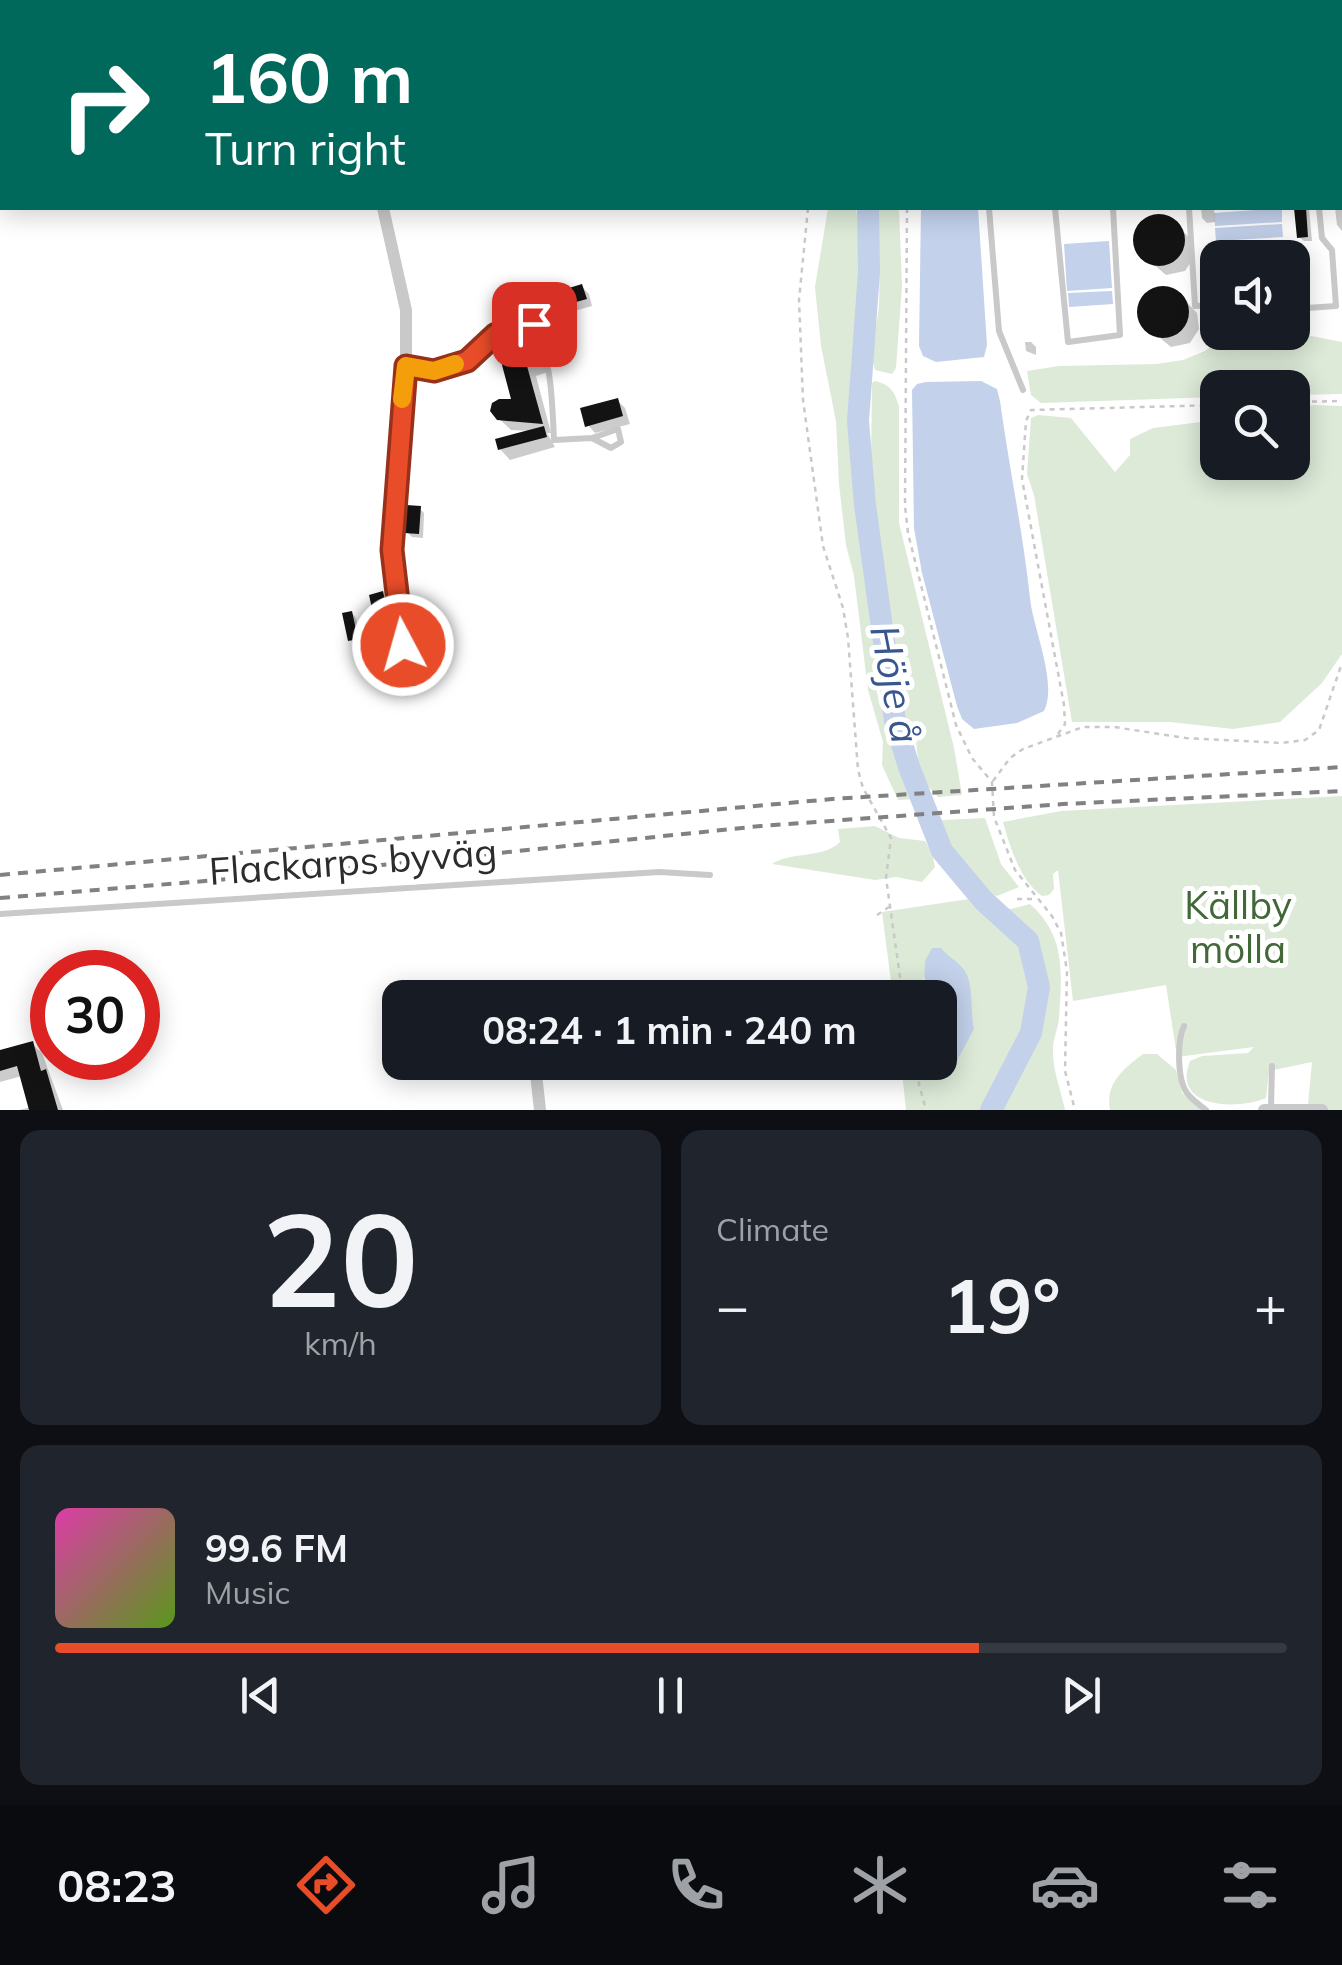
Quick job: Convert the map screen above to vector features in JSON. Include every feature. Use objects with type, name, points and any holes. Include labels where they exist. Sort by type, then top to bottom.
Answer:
[{"type":"street","points":[[383,210],[406,310],[406,366],[392,550],[403,645]]},
{"type":"street","points":[[537,1080],[540,1110]]},
{"type":"street","points":[[1264,1110],[1322,1110]]},
{"type":"lane","points":[[989,210],[999,331],[1023,390]]},
{"type":"lane","points":[[1055,210],[1068,342],[1120,335],[1112,210]]},
{"type":"lane","points":[[1189,210],[1195,306],[1200,306]]},
{"type":"lane","points":[[1310,308],[1336,306],[1332,250],[1322,238],[1319,210]]},
{"type":"lane","points":[[406,366],[434,371],[467,361],[496,334],[534,324],[544,345],[552,386],[554,440],[592,438]]},
{"type":"lane","name":"Flackarps byväg","points":[[0,914],[659,872],[710,875]]},
{"type":"lane","points":[[1184,1026],[1180,1041],[1182,1082],[1188,1095],[1206,1110]]},
{"type":"lane","points":[[1272,1066],[1272,1109]]},
{"type":"path","points":[[808,210],[799,300],[803,400],[823,546],[844,608],[858,770],[863,788],[891,838],[886,878],[901,980]]},
{"type":"path","points":[[906,210],[908,533],[951,710],[972,758],[992,782],[994,816],[1021,881],[1056,922],[1063,942],[1067,971],[1066,1071],[1075,1110]]},
{"type":"path","points":[[1023,390],[1031,410],[1026,421],[1022,478],[1064,706],[1065,724],[1058,734]]},
{"type":"path","points":[[1310,402],[1342,401]]},
{"type":"path","points":[[1031,410],[1200,405]]},
{"type":"path","points":[[992,782],[1010,758],[1058,734],[1083,727],[1114,727],[1186,738],[1280,743],[1304,740],[1319,730],[1342,662]]},
{"type":"path","points":[[1017,900],[1035,899]]},
{"type":"path","points":[[877,915],[891,906]]},
{"type":"path","points":[[918,1080],[926,1110]]},
{"type":"green space","points":[[828,210],[856,210],[862,260],[853,414],[858,524],[874,612],[877,693],[916,799],[898,800],[882,765],[883,742],[868,690],[854,576],[846,545],[836,421],[821,346],[815,287]]},
{"type":"green space","points":[[876,210],[899,210],[902,286],[896,368],[892,374],[875,370],[873,362],[879,244]]},
{"type":"green space","points":[[1310,336],[1342,342],[1342,394],[1310,395],[1310,370],[1200,370],[1200,398],[1041,403],[1031,395],[1027,371],[1059,366],[1156,364],[1183,360],[1205,351],[1310,350]]},
{"type":"green space","points":[[875,381],[891,389],[899,406],[899,523],[962,795],[938,797],[920,778],[916,742],[902,716],[895,684],[893,643],[875,526],[871,461]]},
{"type":"green space","points":[[1310,406],[1342,406],[1342,654],[1322,683],[1280,722],[1233,729],[1170,722],[1072,722],[1034,495],[1027,474],[1031,418],[1071,418],[1115,472],[1130,455],[1130,439],[1153,428],[1200,422],[1200,480],[1310,480]]},
{"type":"green space","name":"Källby mölla","points":[[1342,796],[1342,1110],[1302,1110],[1308,1104],[1312,1062],[1269,1071],[1266,1098],[1254,1102],[1224,1104],[1198,1097],[1190,1089],[1187,1077],[1190,1061],[1202,1056],[1248,1053],[1254,1047],[1177,1057],[1166,985],[1073,1001],[1058,870],[1053,874],[1054,889],[1042,896],[1022,872],[1003,822],[1061,811]]},
{"type":"green space","points":[[985,818],[1001,864],[1019,887],[997,896],[984,892],[939,831],[943,820]]},
{"type":"green space","points":[[875,826],[899,838],[925,841],[935,867],[922,882],[896,877],[875,880],[772,864],[833,847],[840,842],[838,829]]},
{"type":"green space","points":[[969,899],[1006,927],[1023,948],[1031,971],[1026,1018],[983,1110],[906,1110],[903,1080],[957,1080],[957,1050],[974,1029],[968,990],[962,973],[949,958],[923,980],[891,980],[882,912]]},
{"type":"green space","points":[[1030,904],[1050,929],[1059,956],[1060,1001],[1053,1056],[1065,1110],[998,1110],[1036,1034],[1047,995],[1040,954],[1007,910]]},
{"type":"green space","points":[[1143,1054],[1157,1054],[1176,1070],[1182,1093],[1201,1110],[1110,1110],[1113,1085],[1122,1071]]},
{"type":"water","points":[[921,210],[978,210],[987,345],[984,357],[936,362],[923,356],[919,346]]},
{"type":"water","points":[[1282,210],[1282,222],[1215,226],[1214,213]]},
{"type":"water","points":[[1282,224],[1283,237],[1216,240],[1215,228]]},
{"type":"water","points":[[1109,241],[1112,288],[1067,291],[1064,244]]},
{"type":"water","points":[[1112,291],[1113,304],[1069,307],[1068,293]]},
{"type":"water","points":[[981,381],[997,389],[1000,401],[1048,699],[1044,711],[1017,723],[974,729],[962,719],[957,706],[922,573],[914,528],[912,390],[926,382]]},
{"type":"water","points":[[932,948],[941,948],[965,971],[970,984],[974,1029],[957,1061],[957,980],[924,980],[925,961]]},
{"type":"building","points":[[1294,210],[1306,210],[1308,237],[1297,238]]},
{"type":"building","points":[[1159,214],[1177,222],[1185,240],[1177,258],[1159,266],[1141,258],[1133,240],[1141,222]]},
{"type":"building","points":[[539,284],[543,296],[582,284],[587,299],[503,322],[495,296]]},
{"type":"building","points":[[1163,286],[1181,294],[1189,312],[1181,330],[1163,338],[1145,330],[1137,312],[1145,294]]},
{"type":"building","points":[[532,337],[540,362],[527,366],[543,424],[497,420],[490,411],[492,403],[511,399],[497,346]]},
{"type":"building","points":[[618,398],[623,416],[585,427],[580,408]]},
{"type":"building","points":[[544,426],[547,437],[498,450],[495,439]]},
{"type":"building","points":[[406,505],[421,506],[419,534],[404,533]]},
{"type":"building","points":[[383,591],[392,633],[378,636],[369,595]]},
{"type":"building","points":[[352,611],[358,639],[348,641],[342,613]]},
{"type":"building","points":[[30,1042],[30,1080],[49,1080],[58,1110],[29,1110],[17,1066],[0,1071],[0,1050]]},
{"type":"waterway","name":"Höje å","points":[[868,210],[869,272],[858,421],[865,505],[895,721],[942,851],[983,900],[1028,941],[1039,987],[1031,1033],[991,1110]]},
{"type":"railway","points":[[0,875],[832,799],[1342,767]]},
{"type":"railway","points":[[0,898],[314,872],[761,826],[1063,804],[1342,791]]},
{"type":"slow traffic","points":[[402,399],[406,366],[434,371],[455,364]]},
{"type":"route","points":[[403,645],[392,550],[406,366],[434,371],[467,361],[496,334],[534,324]]}]
